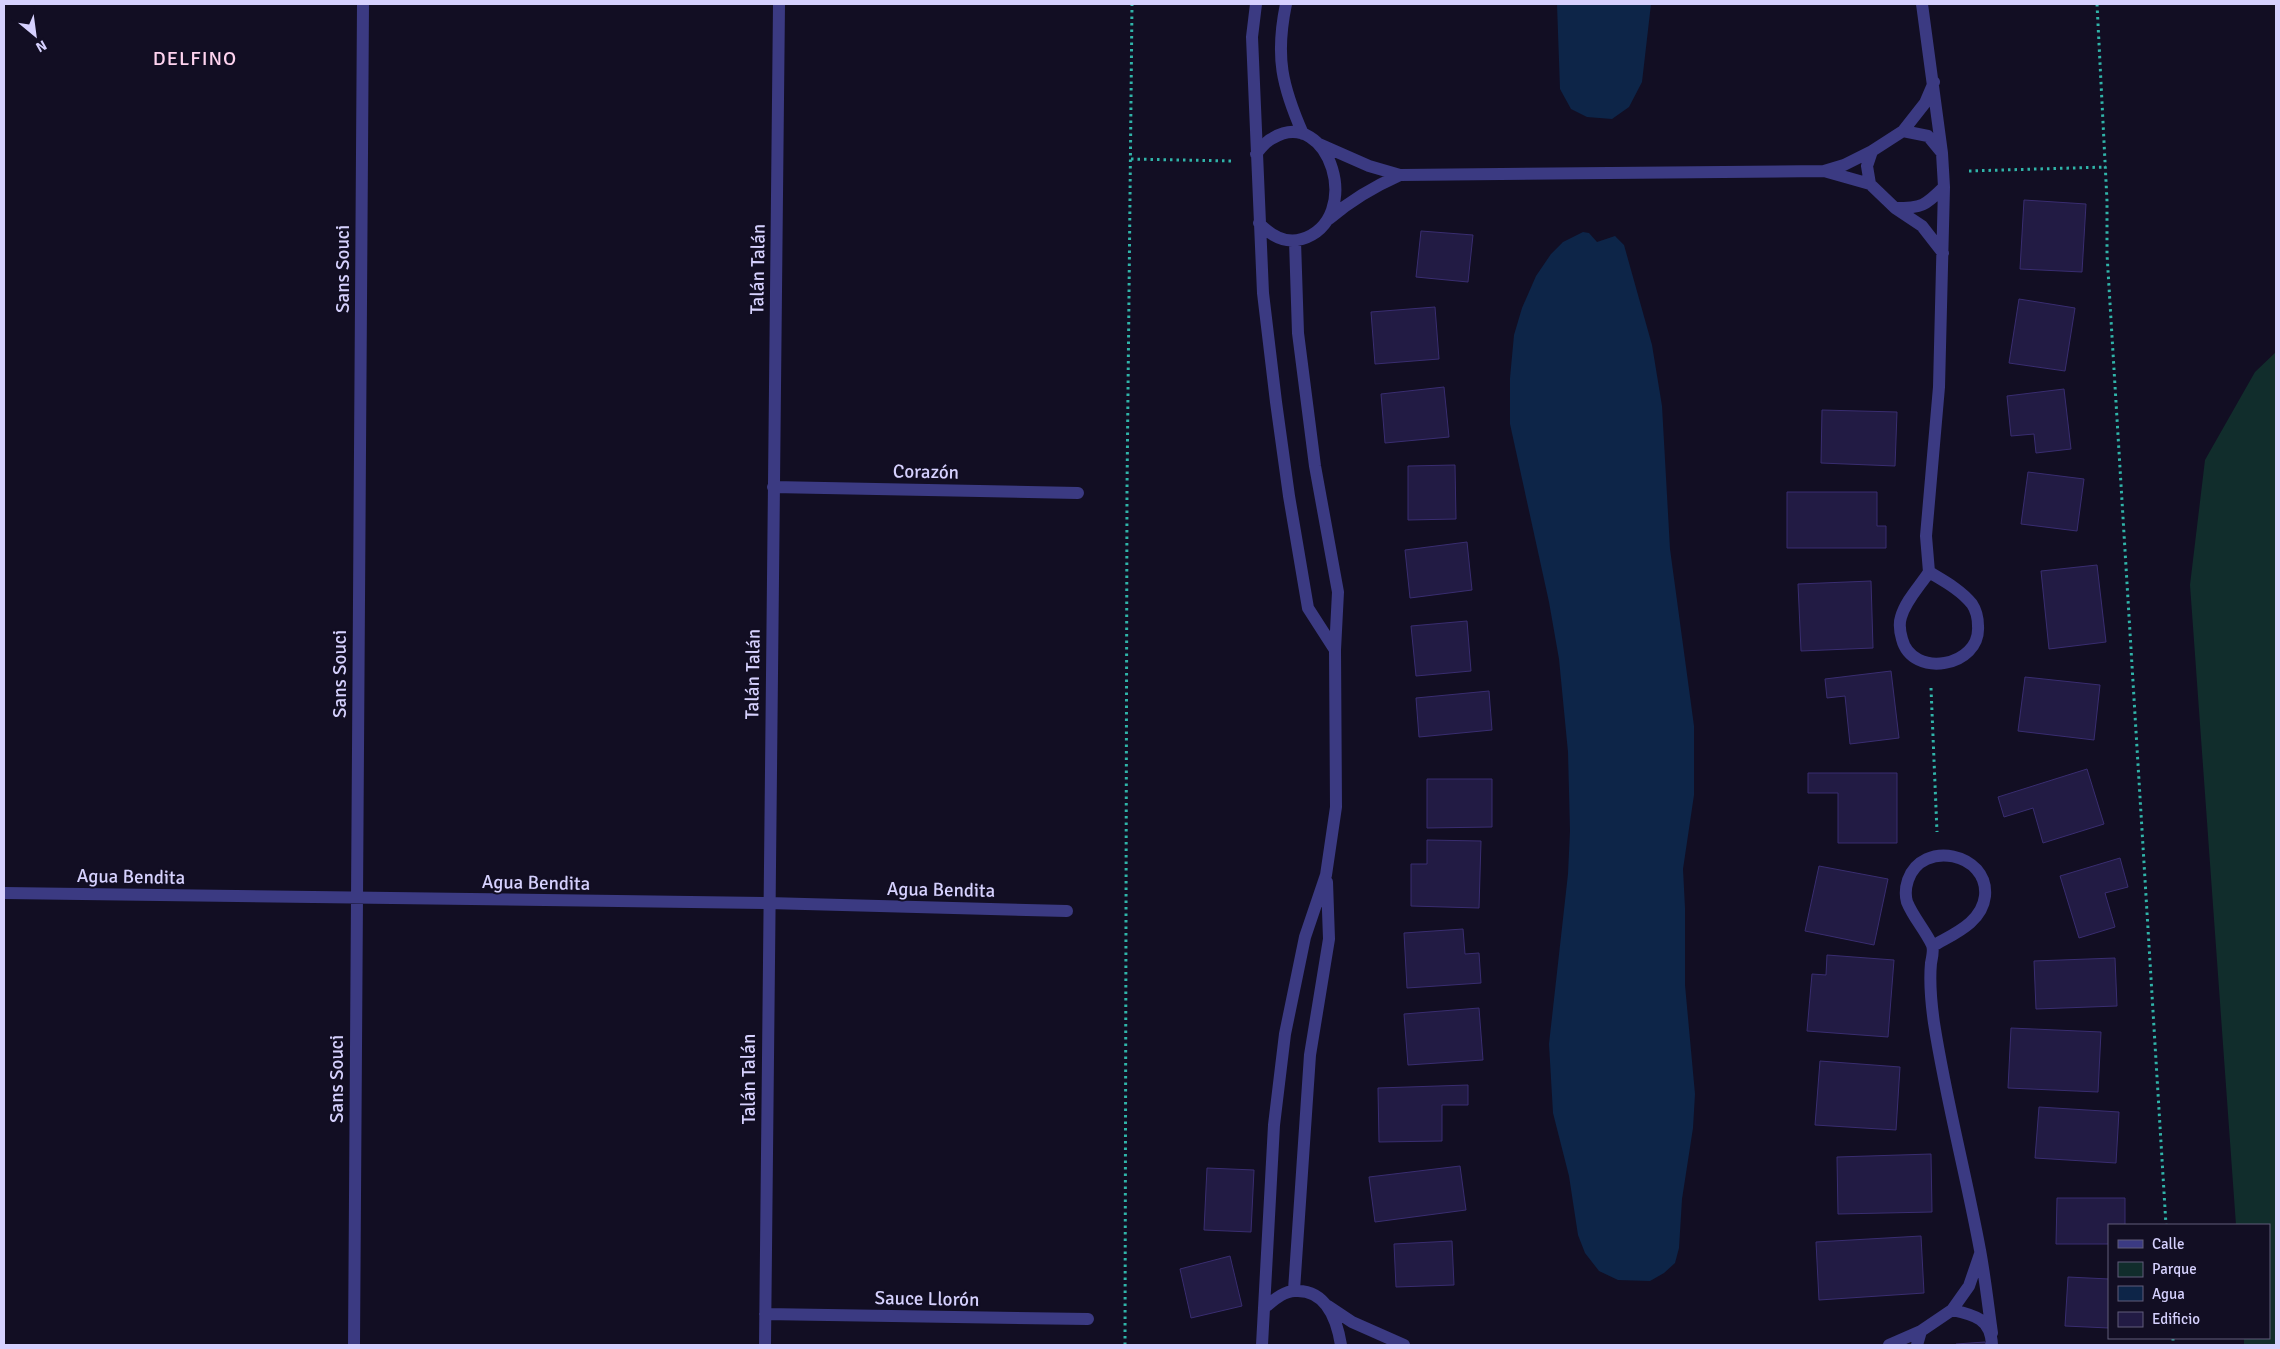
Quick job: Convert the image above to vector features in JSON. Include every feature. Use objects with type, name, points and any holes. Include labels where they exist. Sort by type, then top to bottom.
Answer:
[{"type":"street","name":"Sans Souci","points":[[354,1345],[355,898],[363,4]]},
{"type":"street","name":"Talán Talán","points":[[765,1345],[768,903],[779,4]]},
{"type":"street","points":[[1256,4],[1252,37],[1263,292],[1292,515],[1308,608],[1335,650]]},
{"type":"street","points":[[1286,4],[1282,22],[1280,61],[1287,97],[1303,134]]},
{"type":"street","points":[[1922,4],[1934,82],[1942,153],[1944,187],[1943,253],[1938,386],[1926,536],[1930,572],[1907,603],[1900,618],[1900,632],[1904,646],[1914,657],[1929,664],[1946,663],[1961,658],[1974,646],[1979,632],[1978,618],[1973,605],[1961,593],[1930,572]]},
{"type":"street","points":[[1256,158],[1271,138],[1284,133],[1303,134],[1319,144],[1369,166],[1400,175],[1824,171],[1844,165],[1872,151],[1902,131],[1925,103],[1934,82]]},
{"type":"street","points":[[1902,131],[1928,136],[1942,153]]},
{"type":"street","points":[[1319,144],[1332,163],[1337,184],[1327,221]]},
{"type":"street","points":[[1870,184],[1867,166],[1872,151]]},
{"type":"street","points":[[1824,171],[1870,184],[1895,208],[1922,226],[1943,253]]},
{"type":"street","points":[[1259,223],[1268,233],[1280,239],[1295,241],[1310,236],[1348,203],[1371,188],[1400,175]]},
{"type":"street","points":[[1895,208],[1915,208],[1929,202],[1944,187]]},
{"type":"street","points":[[1262,1345],[1274,1125],[1285,1034],[1305,937],[1326,875],[1336,807],[1335,650],[1338,592],[1315,466],[1298,333],[1295,241]]},
{"type":"street","name":"Corazón","points":[[773,487],[1078,494]]},
{"type":"street","points":[[1933,946],[1966,927],[1978,916],[1984,902],[1986,888],[1981,874],[1969,862],[1954,856],[1938,855],[1922,860],[1911,871],[1906,899],[1933,946],[1929,988],[1934,1024],[1981,1252],[1992,1339]]},
{"type":"street","points":[[1294,1290],[1310,1055],[1330,939],[1326,875]]},
{"type":"street","name":"Agua Bendita","points":[[4,893],[768,903],[1067,911]]},
{"type":"street","points":[[1889,1345],[1921,1331],[1952,1310],[1969,1286],[1981,1252]]},
{"type":"street","points":[[1264,1308],[1281,1295],[1294,1290],[1314,1294],[1327,1306],[1352,1322],[1404,1345]]},
{"type":"street","points":[[1327,1306],[1338,1326],[1341,1345]]},
{"type":"street","points":[[1952,1310],[1977,1316],[1992,1339]]},
{"type":"street","name":"Sauce Llorón","points":[[765,1314],[1088,1319]]},
{"type":"street","points":[[1917,1345],[1921,1331]]},
{"type":"path","points":[[1125,1345],[1127,509],[1132,4]]},
{"type":"path","points":[[2097,4],[2106,167],[2107,254],[2166,1224]]},
{"type":"path","points":[[1131,159],[1256,158]]},
{"type":"path","points":[[1943,172],[2106,167]]},
{"type":"path","points":[[1929,664],[1938,855]]},
{"type":"green space","points":[[2276,352],[2276,1345],[2244,1345],[2244,1339],[2270,1339],[2270,1224],[2236,1224],[2190,585],[2205,460],[2255,372]]},
{"type":"water","points":[[1557,4],[1651,4],[1642,82],[1629,107],[1612,119],[1587,117],[1571,109],[1560,89]]},
{"type":"water","points":[[1583,232],[1589,233],[1597,242],[1615,236],[1624,245],[1652,345],[1662,406],[1670,549],[1694,726],[1694,795],[1683,869],[1685,985],[1695,1094],[1693,1128],[1682,1199],[1679,1248],[1675,1263],[1664,1273],[1650,1281],[1618,1280],[1599,1271],[1585,1253],[1578,1235],[1569,1176],[1553,1113],[1549,1044],[1568,874],[1570,831],[1568,752],[1559,659],[1549,602],[1510,424],[1510,378],[1514,335],[1522,308],[1536,276],[1551,254],[1563,242]]},
{"type":"building","points":[[2024,200],[2086,204],[2082,272],[2020,269]]},
{"type":"building","points":[[1421,231],[1473,235],[1468,282],[1416,277]]},
{"type":"building","points":[[2019,299],[2075,308],[2065,371],[2009,363]]},
{"type":"building","points":[[1435,307],[1439,359],[1375,364],[1371,312]]},
{"type":"building","points":[[1444,387],[1449,437],[1385,443],[1381,394]]},
{"type":"building","points":[[2064,389],[2071,449],[2036,453],[2034,434],[2011,436],[2007,396]]},
{"type":"building","points":[[1822,410],[1897,412],[1895,466],[1821,463]]},
{"type":"building","points":[[1455,465],[1456,519],[1408,520],[1408,466]]},
{"type":"building","points":[[2028,472],[2084,479],[2077,531],[2021,524]]},
{"type":"building","points":[[1787,492],[1877,492],[1877,526],[1886,526],[1886,548],[1787,548]]},
{"type":"building","points":[[1467,542],[1472,590],[1410,598],[1405,550]]},
{"type":"building","points":[[2097,565],[2106,642],[2049,649],[2041,571]]},
{"type":"building","points":[[1871,581],[1873,648],[1801,651],[1798,584]]},
{"type":"building","points":[[1467,621],[1471,671],[1416,676],[1411,626]]},
{"type":"building","points":[[1891,671],[1899,738],[1850,744],[1845,696],[1827,698],[1825,679]]},
{"type":"building","points":[[2025,677],[2100,685],[2094,740],[2018,731]]},
{"type":"building","points":[[1489,691],[1492,730],[1419,737],[1416,698]]},
{"type":"building","points":[[2087,769],[2104,824],[2043,843],[2033,808],[2004,817],[1998,797]]},
{"type":"building","points":[[1808,773],[1897,773],[1897,843],[1838,843],[1838,793],[1808,793]]},
{"type":"building","points":[[1427,779],[1492,779],[1492,827],[1427,828]]},
{"type":"building","points":[[1427,840],[1481,841],[1479,908],[1411,906],[1411,864],[1427,864]]},
{"type":"building","points":[[2120,858],[2128,887],[2105,893],[2115,927],[2079,938],[2060,876]]},
{"type":"building","points":[[1819,866],[1888,879],[1874,945],[1805,931]]},
{"type":"building","points":[[1463,929],[1465,954],[1479,953],[1481,983],[1407,988],[1404,933]]},
{"type":"building","points":[[1827,955],[1894,960],[1888,1037],[1807,1031],[1812,974],[1826,975]]},
{"type":"building","points":[[2115,958],[2117,1006],[2036,1009],[2034,961]]},
{"type":"building","points":[[1479,1008],[1483,1060],[1408,1065],[1404,1014]]},
{"type":"building","points":[[2011,1028],[2101,1032],[2098,1092],[2008,1088]]},
{"type":"building","points":[[1820,1061],[1900,1067],[1896,1130],[1815,1125]]},
{"type":"building","points":[[1468,1085],[1468,1105],[1442,1105],[1442,1141],[1379,1142],[1378,1088]]},
{"type":"building","points":[[2039,1107],[2119,1112],[2116,1163],[2035,1158]]},
{"type":"building","points":[[1931,1154],[1932,1212],[1838,1214],[1837,1157]]},
{"type":"building","points":[[1460,1166],[1466,1210],[1375,1222],[1369,1177]]},
{"type":"building","points":[[1207,1168],[1254,1170],[1251,1232],[1204,1230]]},
{"type":"building","points":[[2057,1198],[2125,1198],[2125,1224],[2108,1224],[2108,1244],[2056,1244]]},
{"type":"building","points":[[1921,1236],[1924,1293],[1819,1300],[1816,1242]]},
{"type":"building","points":[[1452,1241],[1454,1285],[1396,1287],[1394,1244]]},
{"type":"building","points":[[1230,1256],[1242,1306],[1191,1318],[1180,1269]]},
{"type":"building","points":[[2068,1277],[2108,1279],[2108,1328],[2065,1326]]},
{"type":"building","points":[[1985,1342],[1986,1345],[1956,1345],[1956,1344]]},
{"type":"district","name":"DELFINO","points":[[195,58]]}]
